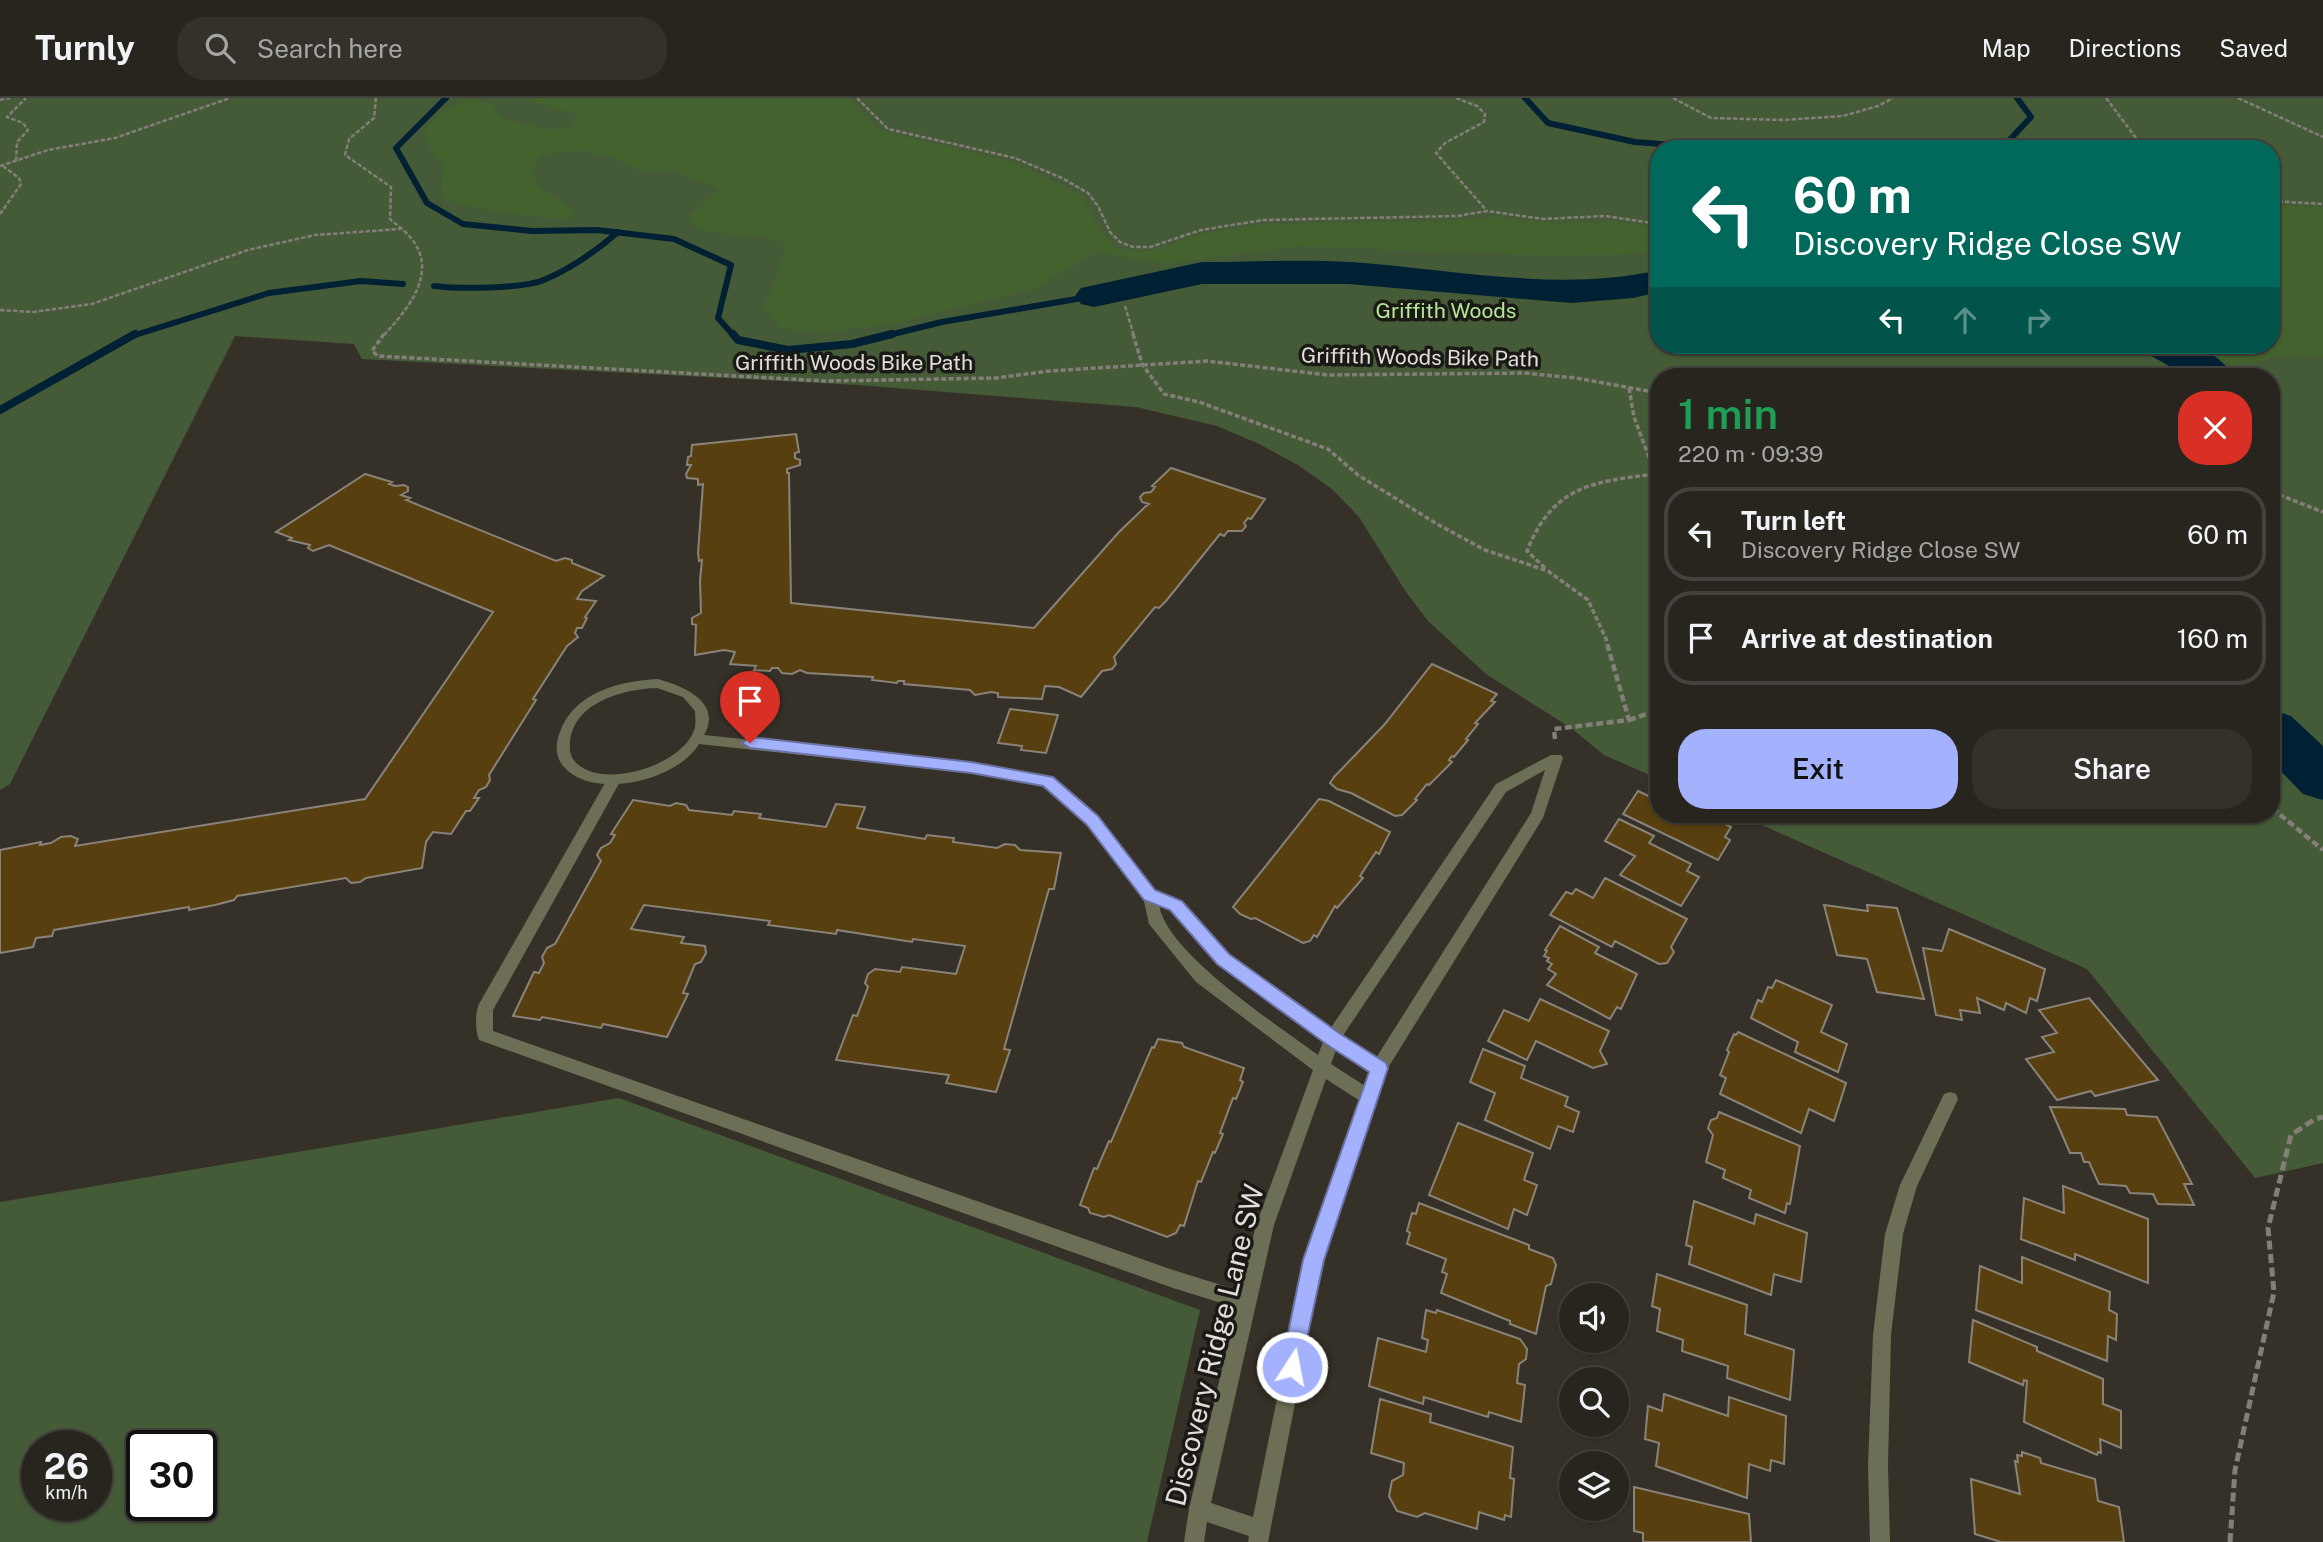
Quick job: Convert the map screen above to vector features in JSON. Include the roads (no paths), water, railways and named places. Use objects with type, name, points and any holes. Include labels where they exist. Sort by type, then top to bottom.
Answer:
[{"type":"street","points":[[658,683],[677,687],[692,696],[701,708],[703,723],[697,739],[686,753],[650,775],[614,780],[588,776],[573,768],[565,756],[562,742],[566,727],[578,712],[594,699],[614,689],[658,683]]},
{"type":"street","points":[[697,739],[971,768],[1047,781],[1093,820],[1150,895],[1154,920],[1201,977],[1322,1067],[1369,1098]]},
{"type":"street","name":"Discovery Ridge Lane SW","points":[[1194,1542],[1199,1509],[1265,1225],[1332,1039],[1501,788],[1556,758],[1538,814],[1379,1068]]},
{"type":"street","points":[[614,780],[485,1009],[485,1035],[1173,1279],[1247,1302]]},
{"type":"street","points":[[1150,895],[1176,906],[1223,959],[1332,1039],[1379,1068],[1314,1260],[1258,1535],[1199,1509]]},
{"type":"street","points":[[1880,1542],[1878,1466],[1882,1335],[1894,1234],[1909,1185],[1951,1099]]},
{"type":"waterway","points":[[446,98],[396,148],[427,203],[463,224],[532,231],[618,232]]},
{"type":"waterway","points":[[1525,98],[1548,123],[1650,143]]},
{"type":"waterway","points":[[2010,140],[2031,117],[2017,98]]},
{"type":"waterway","points":[[434,286],[490,288],[534,283],[574,265],[618,232]]},
{"type":"waterway","points":[[618,232],[674,239],[731,265],[718,318],[734,336]]},
{"type":"waterway","points":[[1094,296],[1202,273],[1348,273],[1571,292],[1650,283]]},
{"type":"waterway","points":[[132,336],[269,293],[361,281],[403,284]]},
{"type":"waterway","points":[[885,336],[942,322],[1094,296]]},
{"type":"waterway","points":[[0,410],[135,334]]},
{"type":"waterway","points":[[733,334],[738,340],[788,350],[852,344],[892,334]]},
{"type":"waterway","points":[[2179,354],[2202,368]]},
{"type":"waterway","points":[[2280,738],[2323,779]]},
{"type":"park label","name":"Griffith Woods","points":[[1446,310]]}]
